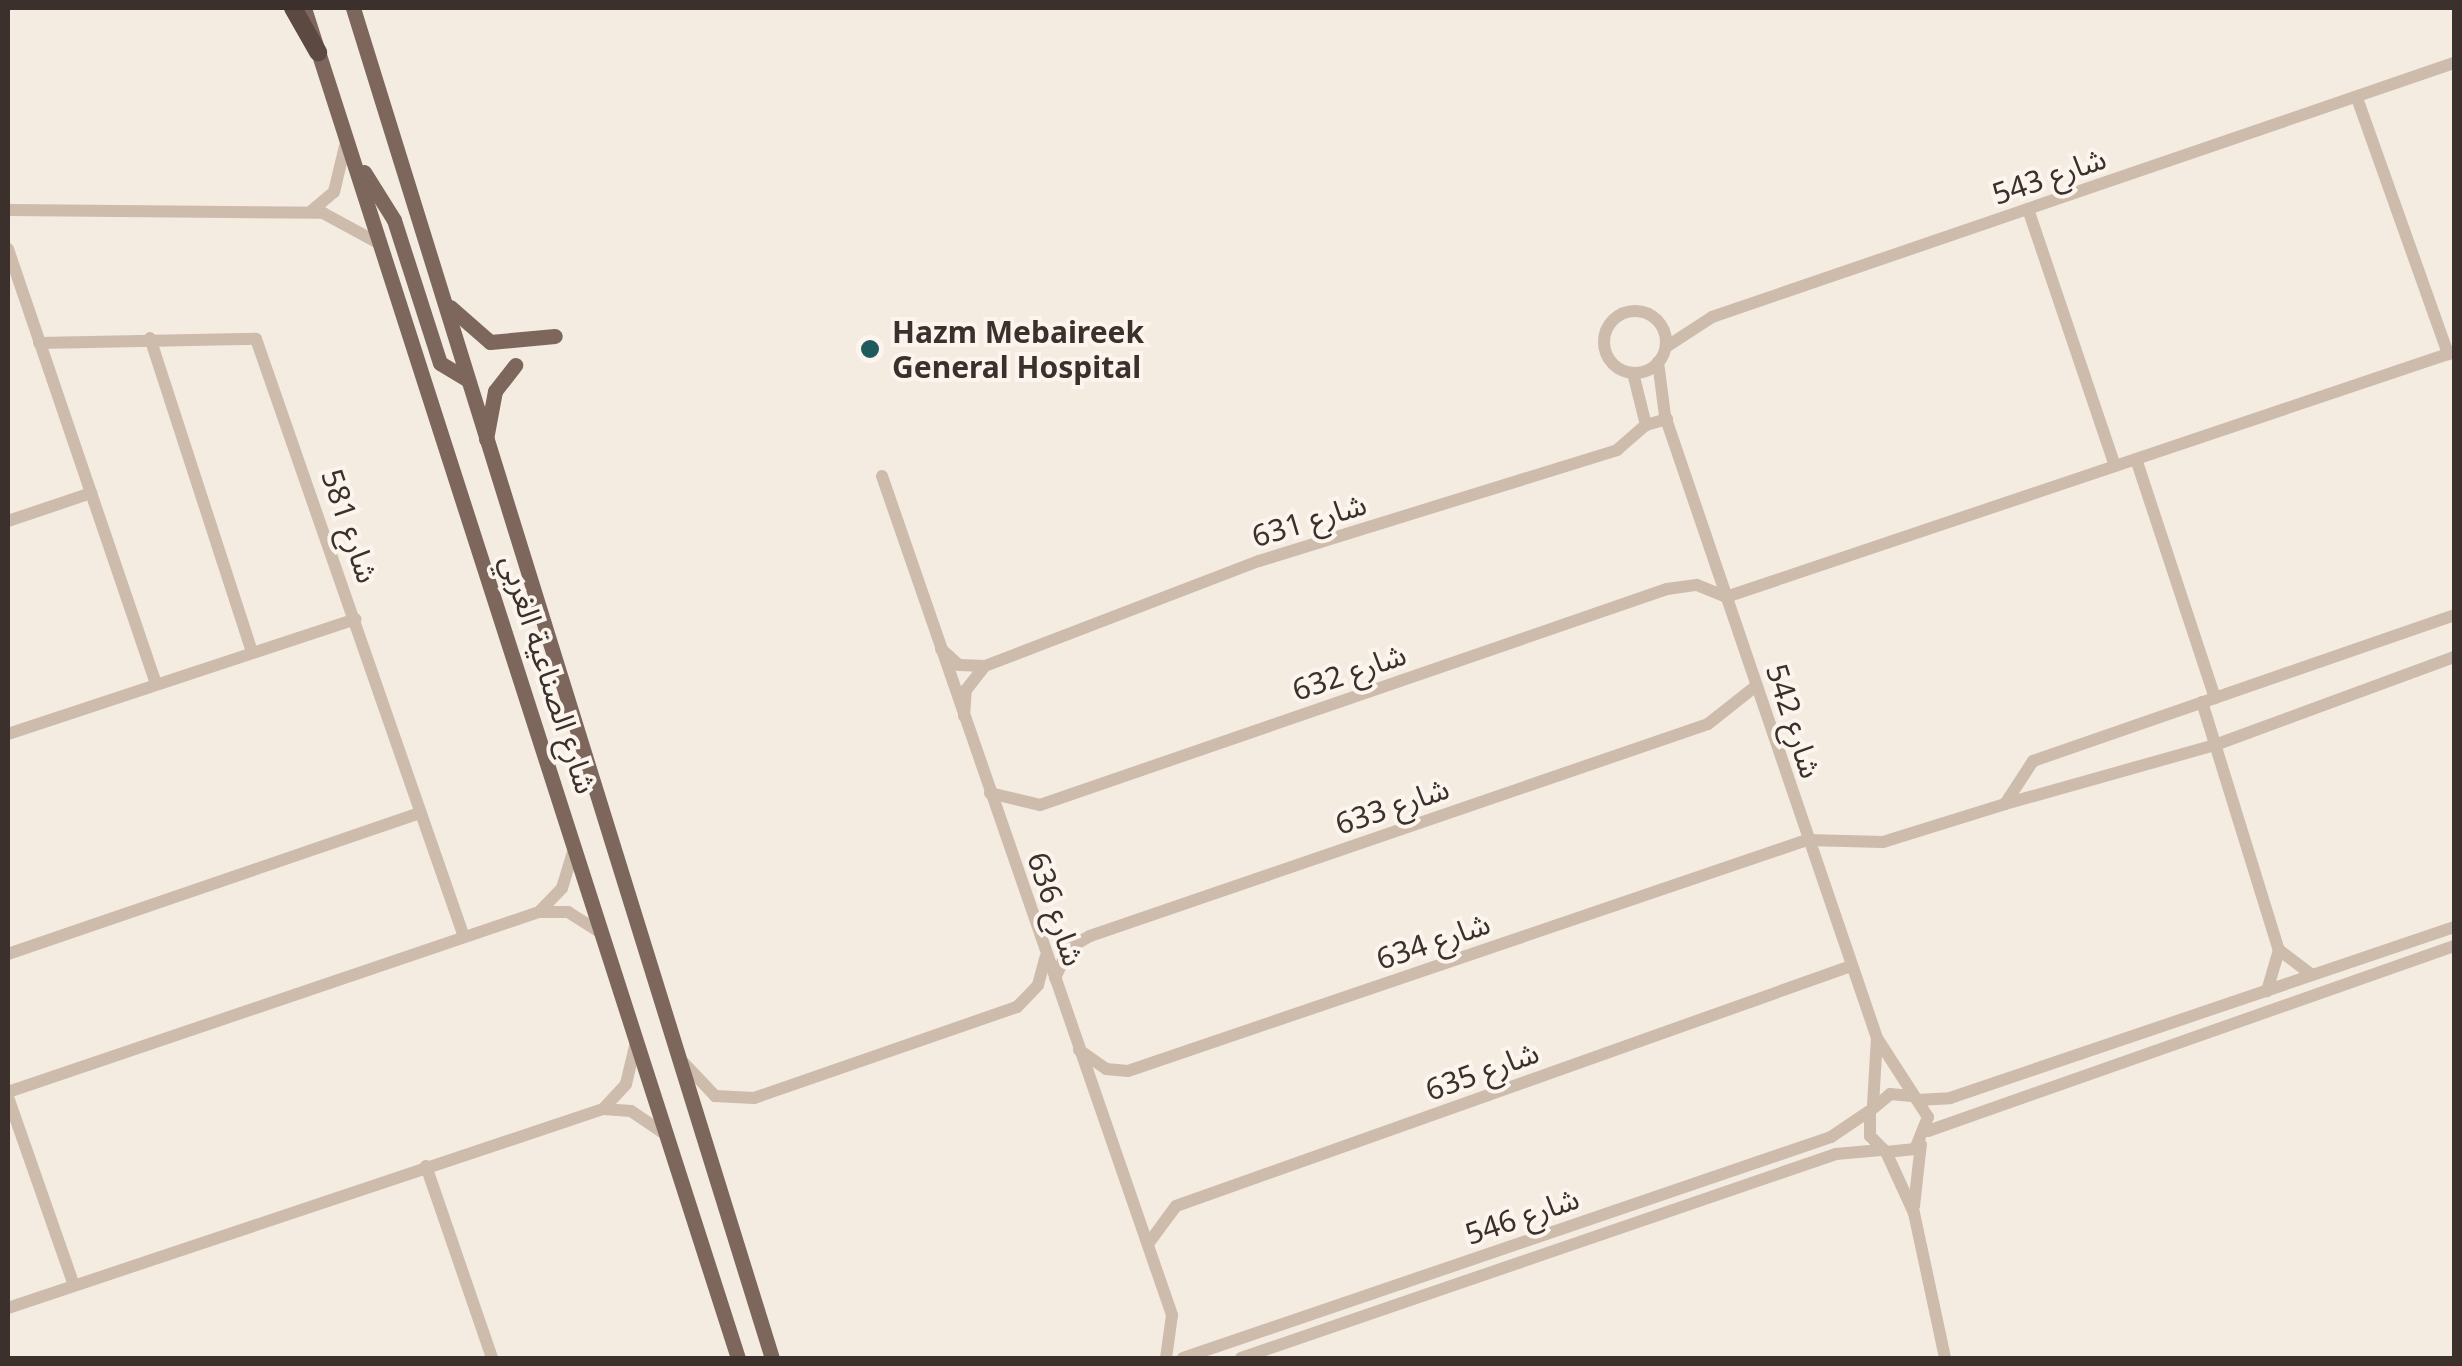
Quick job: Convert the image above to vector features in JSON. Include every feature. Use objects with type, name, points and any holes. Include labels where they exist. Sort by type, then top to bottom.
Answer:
[{"type":"highway","points":[[294,8],[318,52]]},
{"type":"main road","name":"شارع الصناعية الغربي","points":[[304,8],[606,937],[738,1358]]},
{"type":"main road","name":"شارع الصناعية الغربي","points":[[353,8],[772,1358]]},
{"type":"main road","points":[[354,158],[394,220],[447,373]]},
{"type":"main road","points":[[444,300],[490,342],[555,336]]},
{"type":"main road","points":[[485,443],[495,391],[515,365]]},
{"type":"main road","points":[[428,386],[447,373],[465,373]]},
{"type":"main road","points":[[428,386],[465,373]]},
{"type":"street","name":"شارع 543","points":[[1666,347],[1712,316],[2454,64]]},
{"type":"street","points":[[1726,598],[2451,353],[2357,98]]},
{"type":"street","points":[[310,212],[340,181],[346,133]]},
{"type":"street","points":[[2028,209],[2115,466]]},
{"type":"street","points":[[8,210],[310,212],[344,217],[385,250]]},
{"type":"street","points":[[8,249],[156,683]]},
{"type":"street","points":[[1634,373],[1658,362],[1666,347],[1651,316],[1616,317],[1604,349],[1634,373],[1646,425],[1666,419]]},
{"type":"street","points":[[150,338],[252,652]]},
{"type":"street","name":"شارع 581","points":[[39,343],[256,339],[464,937]]},
{"type":"street","name":"شارع 542","points":[[1658,362],[1666,419],[1851,966],[1877,1038],[1914,1098]]},
{"type":"street","name":"شارع 631","points":[[985,666],[1259,561],[1617,450],[1646,425]]},
{"type":"street","points":[[2136,459],[2208,700],[2215,745],[2279,950],[2267,991]]},
{"type":"street","name":"شارع 636","points":[[882,476],[1148,1244],[1174,1326],[1166,1358]]},
{"type":"street","points":[[8,521],[91,492]]},
{"type":"street","name":"شارع 632","points":[[990,792],[1040,804],[1666,589],[1698,585],[1726,598]]},
{"type":"street","points":[[2004,804],[2032,761],[2454,615]]},
{"type":"street","points":[[8,734],[356,619]]},
{"type":"street","points":[[940,648],[959,665],[985,666]]},
{"type":"street","points":[[1808,840],[1882,842],[2215,745],[2454,656]]},
{"type":"street","points":[[964,720],[966,690],[985,666]]},
{"type":"street","name":"شارع 633","points":[[1054,980],[1069,948],[1090,936],[1708,724],[1756,686]]},
{"type":"street","points":[[8,954],[421,813]]},
{"type":"street","points":[[540,912],[562,888],[574,839]]},
{"type":"street","name":"شارع 634","points":[[1079,1050],[1106,1069],[1139,1068],[1808,840]]},
{"type":"street","points":[[74,1285],[8,1094],[540,912],[568,912],[606,937]]},
{"type":"street","points":[[1945,1358],[1914,1213],[1884,1151],[1870,1136],[1872,1108],[1890,1094],[1950,1098],[2454,927]]},
{"type":"street","points":[[1884,1151],[2454,946]]},
{"type":"street","points":[[2279,950],[2313,975]]},
{"type":"street","points":[[677,1054],[715,1096],[754,1098],[1017,1007],[1038,985],[1046,956]]},
{"type":"street","name":"شارع 635","points":[[1148,1244],[1176,1206],[1851,966]]},
{"type":"street","points":[[603,1109],[626,1084],[636,1035]]},
{"type":"street","name":"شارع 542","points":[[1872,1108],[1877,1038]]},
{"type":"street","points":[[1914,1098],[1924,1138],[1914,1213]]},
{"type":"street","name":"شارع 546","points":[[1184,1358],[1831,1137],[1872,1108]]},
{"type":"street","points":[[8,1308],[603,1109],[631,1111],[666,1135]]},
{"type":"street","name":"شارع 546","points":[[1241,1358],[1836,1154],[1884,1151]]},
{"type":"street","points":[[426,1166],[492,1358]]},
{"type":"place","name":"Hazm Mebaireek General Hospital","points":[[870,349]]}]
